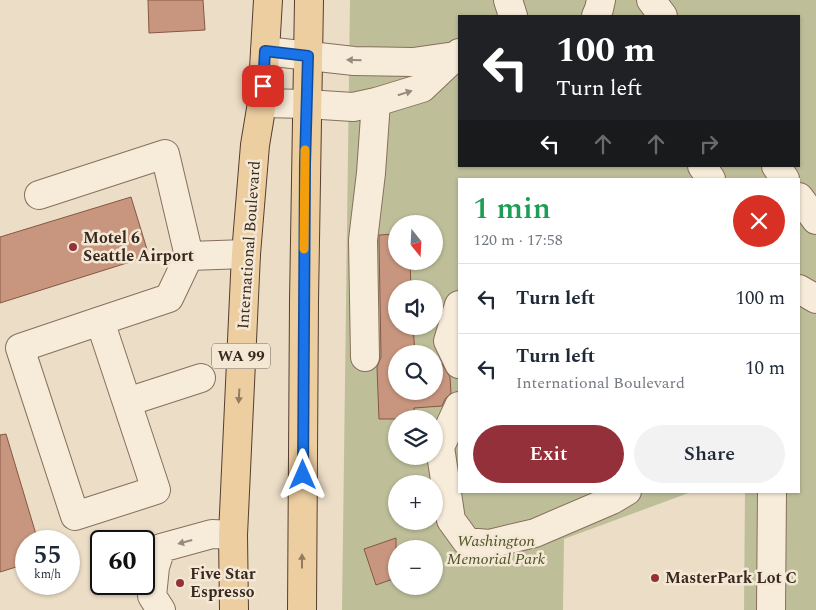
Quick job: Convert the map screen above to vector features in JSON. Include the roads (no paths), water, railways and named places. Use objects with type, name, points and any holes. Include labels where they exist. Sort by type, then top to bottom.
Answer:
[{"type":"main road","name":"International Boulevard","points":[[234,610],[233,535],[246,254],[256,145],[262,103],[268,0]]},
{"type":"main road","points":[[302,610],[306,104],[309,0]]},
{"type":"lane","points":[[596,15],[601,0]]},
{"type":"lane","points":[[651,0],[662,15]]},
{"type":"lane","points":[[265,51],[354,61],[413,62],[457,54]]},
{"type":"lane","points":[[262,103],[353,107],[376,102],[422,88],[457,54]]},
{"type":"lane","points":[[365,357],[363,240],[371,173],[376,102]]},
{"type":"lane","points":[[39,195],[165,154],[189,256],[169,298],[100,321],[20,348],[75,516],[156,490],[100,321]]},
{"type":"lane","points":[[703,167],[710,178]]},
{"type":"lane","points":[[777,167],[784,178]]},
{"type":"lane","points":[[800,198],[816,220]]},
{"type":"lane","points":[[189,256],[246,254]]},
{"type":"lane","points":[[800,290],[816,299]]},
{"type":"lane","points":[[458,308],[448,341],[458,362]]},
{"type":"lane","points":[[127,402],[201,378]]},
{"type":"lane","points":[[458,408],[440,447],[451,520],[467,542],[489,544],[535,533],[612,500],[624,493]]},
{"type":"lane","points":[[771,610],[772,493]]},
{"type":"lane","points":[[161,610],[152,596],[155,567],[160,548],[212,534],[233,535]]},
{"type":"place","name":"Motel 6 Seattle Airport","points":[[73,247]]},
{"type":"place","name":"MasterPark Lot C","points":[[655,578]]},
{"type":"place","name":"Five Star Espresso","points":[[180,583]]},
{"type":"park label","name":"Washington Memorial Park","points":[[496,550]]}]
